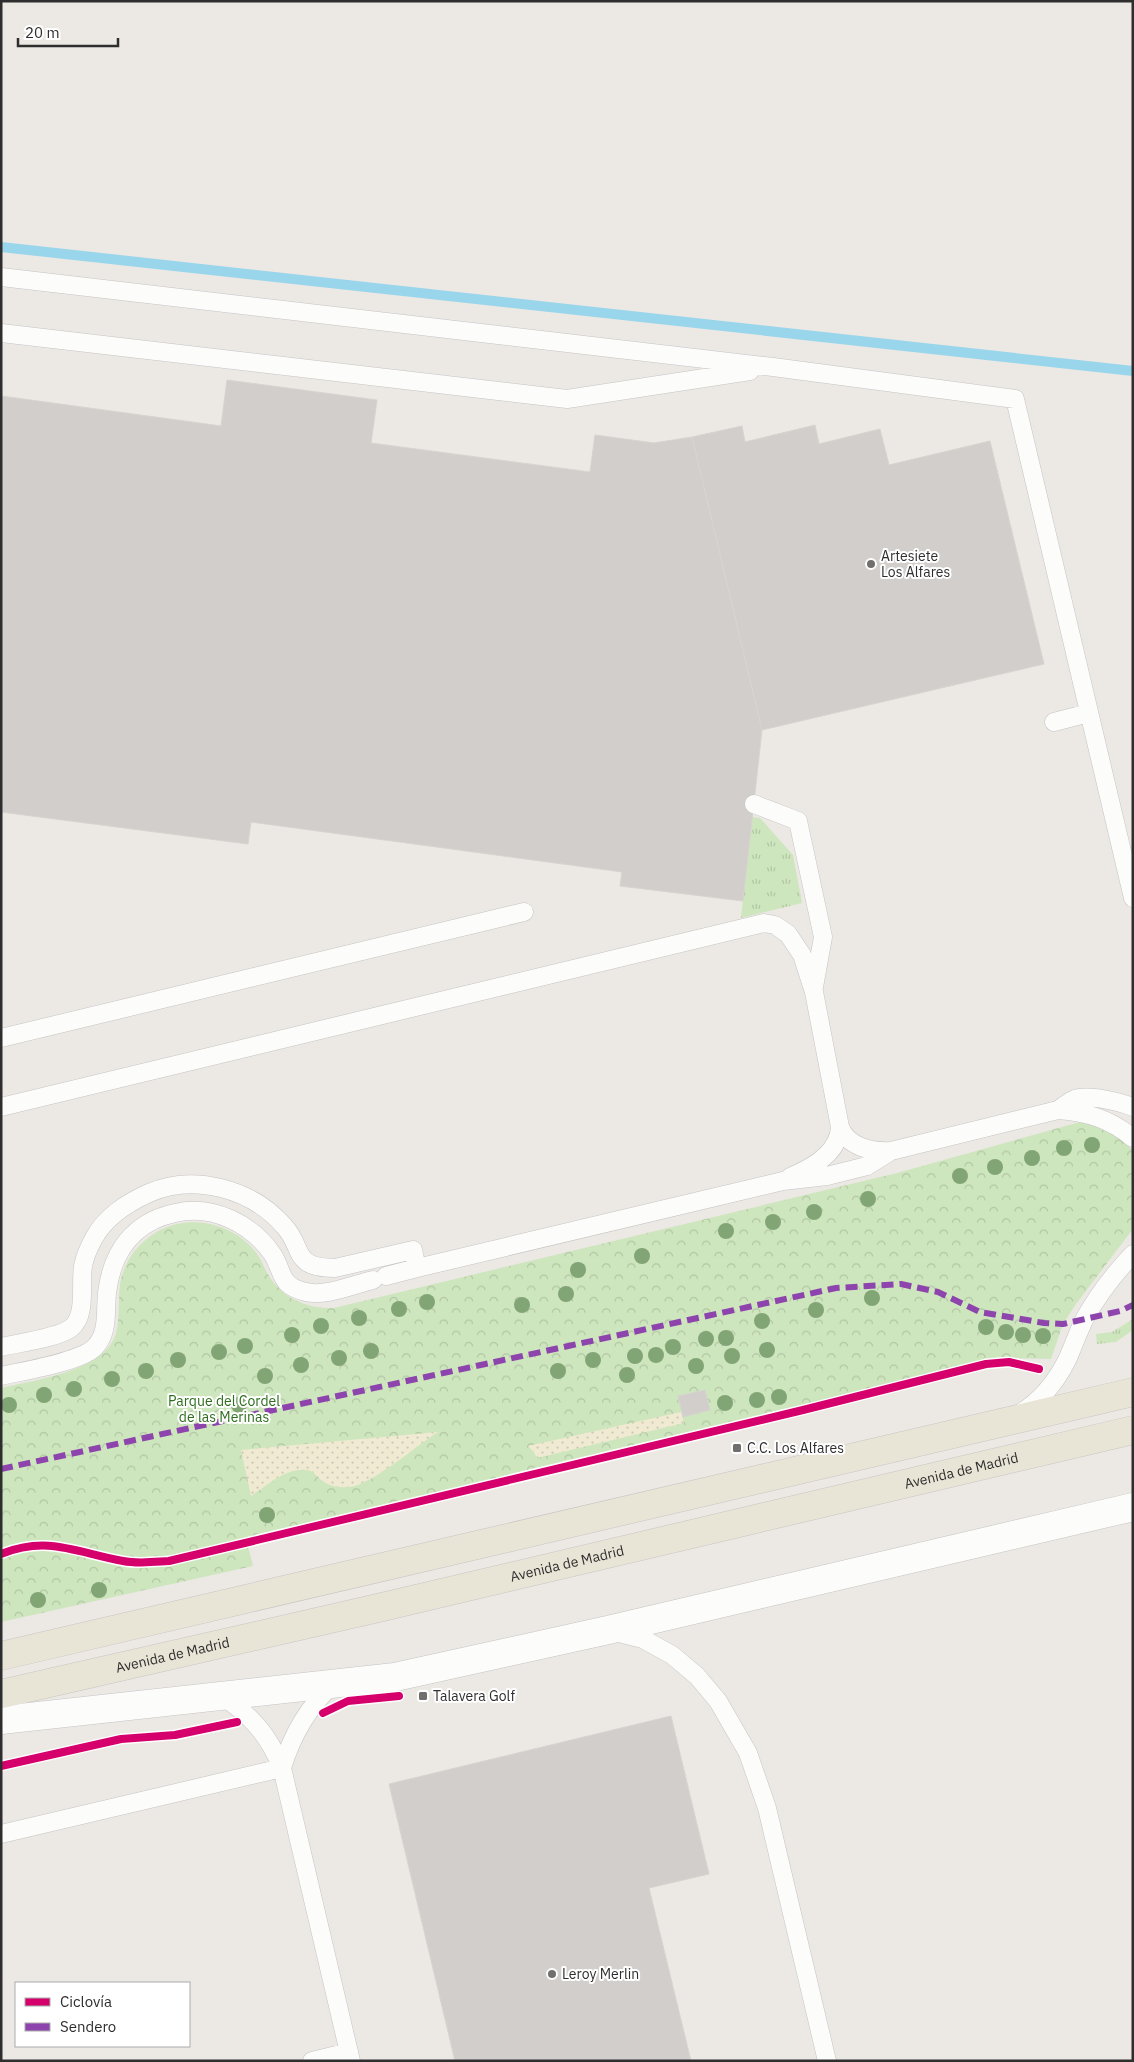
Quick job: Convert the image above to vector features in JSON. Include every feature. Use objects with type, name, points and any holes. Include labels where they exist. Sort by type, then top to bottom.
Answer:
[{"type":"main road","points":[[1,1656],[1133,1392]]},
{"type":"main road","name":"Avenida de Madrid","points":[[1,1694],[398,1603],[1133,1430]]},
{"type":"main road","points":[[1,1720],[394,1677],[608,1630],[1133,1507]]},
{"type":"lane","points":[[1,277],[773,367],[1015,400],[1133,898]]},
{"type":"lane","points":[[1,333],[566,399],[773,367]]},
{"type":"lane","points":[[1054,722],[1089,713]]},
{"type":"lane","points":[[754,804],[798,821],[823,937],[814,992]]},
{"type":"lane","points":[[1,1038],[524,912]]},
{"type":"lane","points":[[1,1107],[761,924],[775,925],[781,928],[795,943],[802,955],[814,992],[840,1127],[840,1135],[830,1150],[814,1164],[783,1181]]},
{"type":"lane","points":[[1058,1110],[1075,1099],[1098,1099],[1120,1103],[1133,1108]]},
{"type":"lane","points":[[1,1376],[76,1357],[93,1349],[102,1338],[106,1324],[107,1292],[111,1274],[115,1261],[126,1241],[134,1232],[150,1222],[175,1213],[188,1211],[212,1213],[237,1222],[257,1237],[265,1246],[274,1257],[280,1275],[287,1282],[304,1292],[319,1293],[783,1181],[827,1176],[867,1166],[891,1151],[1058,1110],[1080,1112],[1102,1118],[1122,1129],[1133,1138]]},
{"type":"lane","points":[[840,1127],[848,1140],[860,1147],[891,1151]]},
{"type":"lane","points":[[1,1348],[71,1328],[79,1318],[83,1268],[87,1250],[101,1226],[125,1206],[154,1191],[169,1186],[200,1185],[228,1189],[248,1198],[285,1227],[300,1256],[310,1265],[335,1268],[413,1250],[418,1268]]},
{"type":"lane","points":[[1006,1422],[1034,1403],[1046,1391],[1066,1362],[1084,1319],[1112,1276],[1133,1254]]},
{"type":"lane","points":[[608,1630],[643,1639],[672,1655],[698,1676],[718,1701],[735,1727],[748,1753],[765,1801],[827,2061]]},
{"type":"lane","points":[[282,1768],[295,1731],[318,1698],[333,1684]]},
{"type":"lane","points":[[222,1696],[246,1714],[266,1735],[282,1768],[350,2056],[312,2061]]},
{"type":"lane","points":[[1,1834],[282,1768]]},
{"type":"green space","points":[[752,817],[760,818],[793,855],[802,903],[741,918]]},
{"type":"green space","name":"Parque del Cordel de las Merinas","points":[[1080,1122],[1102,1127],[1116,1135],[1133,1151],[1133,1229],[1063,1324],[1051,1359],[997,1358],[811,1405],[246,1538],[253,1566],[1,1622],[1,1388],[67,1372],[84,1365],[110,1346],[116,1333],[120,1284],[124,1268],[142,1243],[167,1227],[180,1223],[194,1222],[221,1227],[244,1240],[254,1250],[269,1276],[282,1291],[297,1301],[315,1307],[334,1308],[897,1173]]},
{"type":"green space","points":[[1133,1319],[1133,1330],[1116,1342],[1097,1344],[1096,1334],[1112,1332]]},
{"type":"sand","points":[[681,1412],[684,1423],[537,1458],[528,1446]]},
{"type":"sand","points":[[438,1432],[389,1468],[358,1485],[349,1487],[334,1486],[325,1483],[311,1471],[298,1470],[277,1478],[251,1496],[241,1450]]},
{"type":"building","points":[[227,380],[377,400],[371,443],[590,472],[595,435],[654,443],[692,437],[762,730],[743,901],[620,886],[622,872],[251,822],[248,844],[1,812],[1,396],[221,426]]},
{"type":"building","name":"Artesiete Los Alfares","points":[[815,425],[819,444],[880,429],[889,465],[990,441],[1044,664],[762,730],[692,437],[742,426],[745,442]]},
{"type":"building","points":[[705,1390],[710,1410],[683,1417],[678,1396]]},
{"type":"building","name":"Leroy Merlin","points":[[671,1716],[709,1874],[649,1888],[691,2061],[455,2061],[389,1784]]},
{"type":"waterway","points":[[1,247],[1133,371]]},
{"type":"marked path","points":[[1,1469],[836,1288],[901,1284],[938,1292],[980,1312],[1044,1323],[1063,1324],[1120,1311],[1133,1305]]},
{"type":"cycle path","points":[[1,1554],[34,1546],[49,1546],[63,1547],[129,1562],[169,1561],[803,1410],[986,1364],[1009,1362],[1039,1369]]},
{"type":"cycle path","points":[[323,1713],[348,1701],[399,1696]]},
{"type":"cycle path","points":[[1,1766],[121,1739],[175,1735],[237,1722]]},
{"type":"place","name":"Artesiete Los Alfares","points":[[871,564]]},
{"type":"place","name":"C.C. Los Alfares","points":[[737,1448]]},
{"type":"place","name":"Talavera Golf","points":[[423,1696]]},
{"type":"place","name":"Leroy Merlin","points":[[552,1974]]}]
